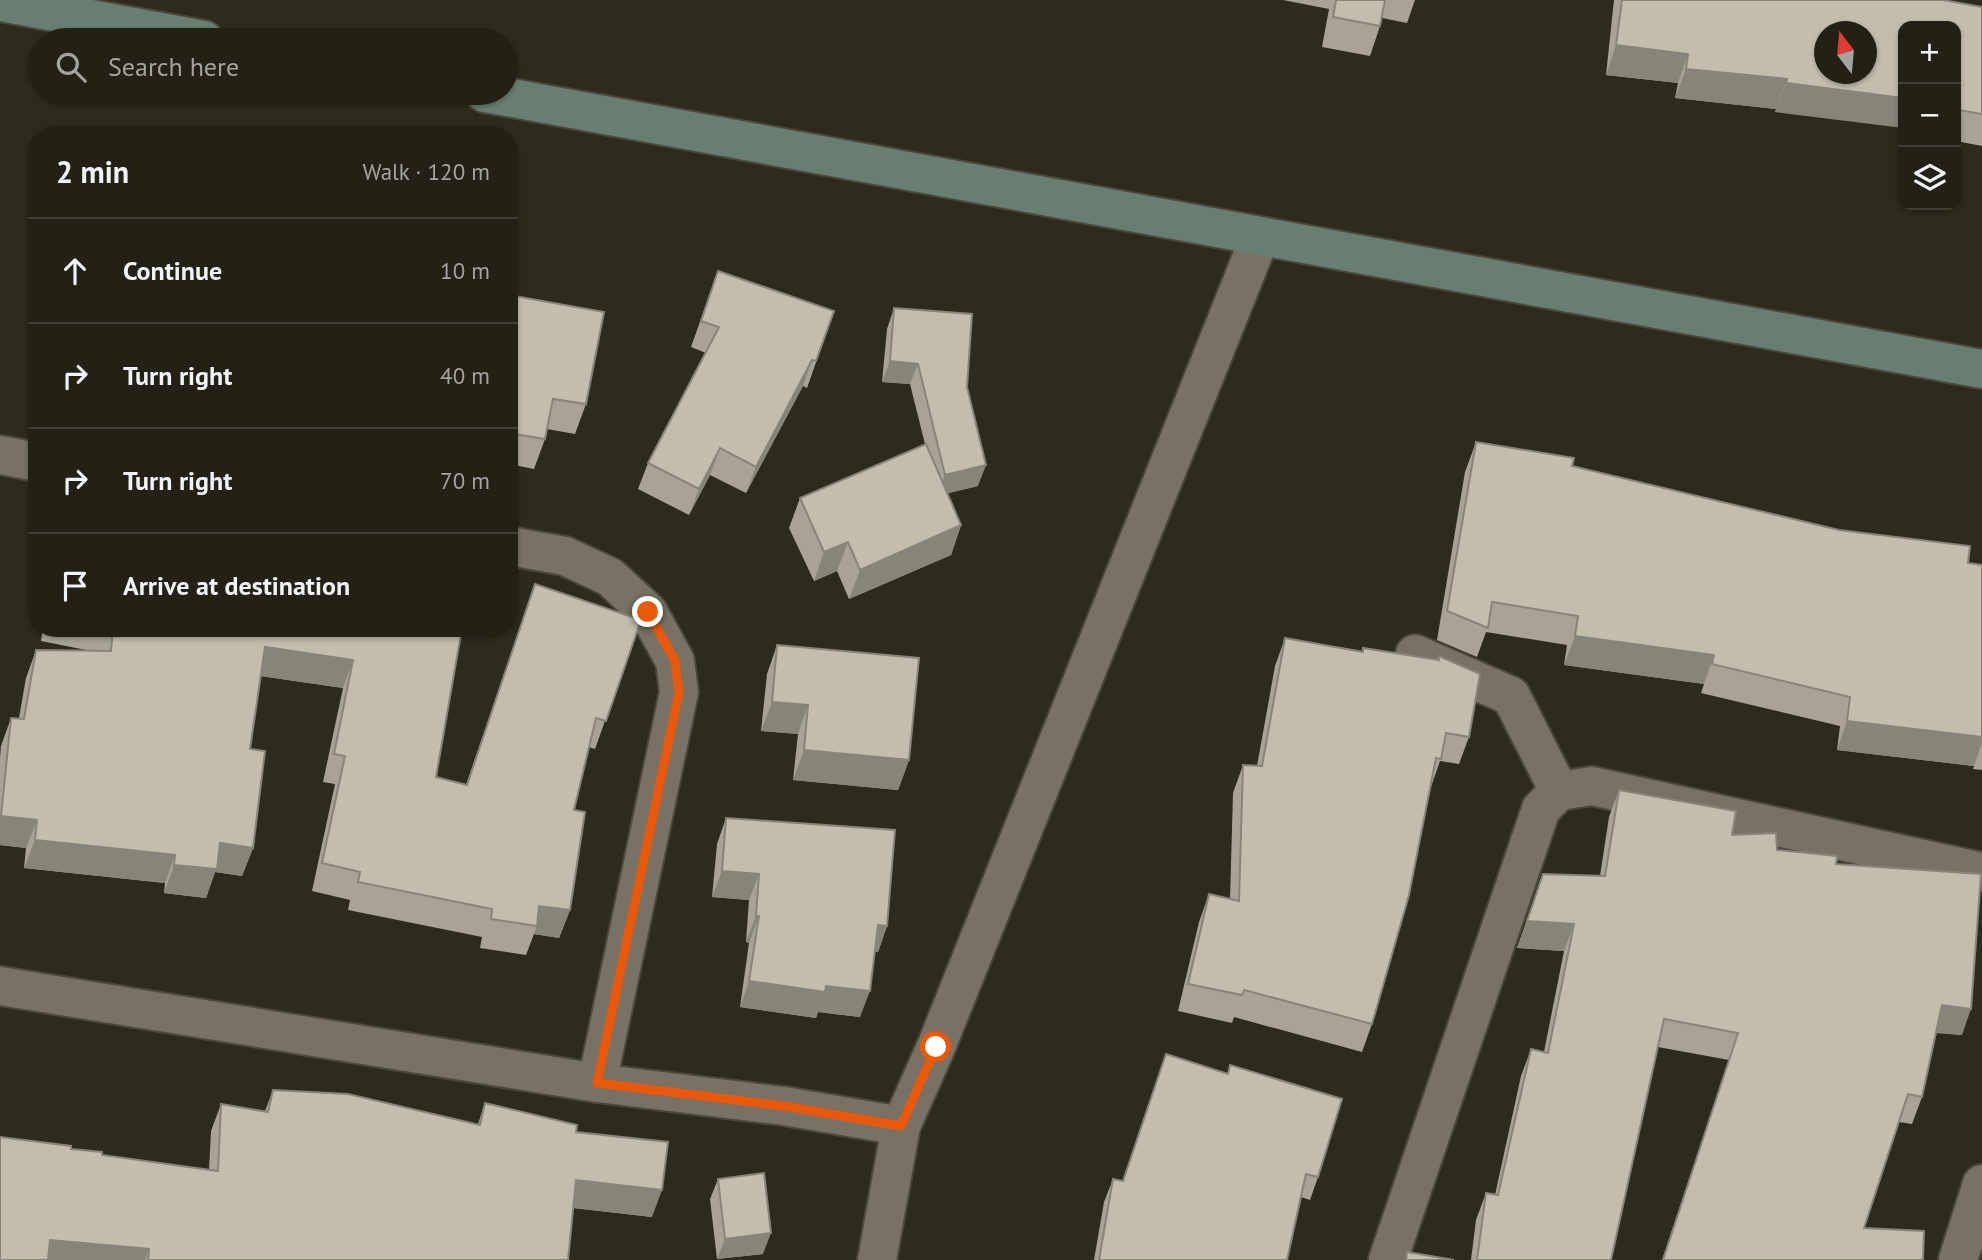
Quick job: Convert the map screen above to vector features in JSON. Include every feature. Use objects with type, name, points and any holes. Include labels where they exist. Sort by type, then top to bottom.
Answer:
[{"type":"street","points":[[0,2],[140,28]]},
{"type":"street","points":[[518,99],[1982,369]]},
{"type":"street","points":[[877,1260],[901,1126],[941,1034],[1260,237]]},
{"type":"street","points":[[0,455],[28,460]]},
{"type":"street","points":[[518,548],[565,556],[610,578],[648,612],[675,661],[679,692],[597,1083]]},
{"type":"street","points":[[1415,654],[1511,696],[1559,791]]},
{"type":"street","points":[[1388,1260],[1541,809],[1559,791],[1592,786],[1982,872]]},
{"type":"street","points":[[0,986],[597,1083],[784,1106],[901,1126]]},
{"type":"street","points":[[1958,1260],[1982,1184]]},
{"type":"building","points":[[1336,0],[1385,0],[1380,26],[1333,17]]},
{"type":"building","points":[[1622,0],[1943,0],[1982,7],[1982,114],[1961,110],[1961,21],[1898,21],[1898,97],[1786,83],[1787,79],[1686,69],[1688,54],[1616,45]]},
{"type":"building","points":[[718,271],[834,311],[816,361],[812,360],[756,467],[720,448],[699,489],[648,463],[719,327],[701,321]]},
{"type":"building","points":[[518,297],[604,312],[586,404],[553,399],[545,439],[518,434]]},
{"type":"building","points":[[894,308],[972,314],[967,387],[986,465],[945,475],[918,364],[890,361]]},
{"type":"building","points":[[1476,442],[1574,458],[1572,466],[1839,530],[1970,546],[1968,563],[1982,565],[1982,737],[1847,721],[1850,697],[1712,664],[1714,655],[1575,636],[1578,616],[1492,602],[1488,628],[1447,611]]},
{"type":"building","points":[[926,444],[961,525],[860,570],[848,542],[824,552],[800,498]]},
{"type":"building","points":[[535,584],[641,620],[606,721],[596,718],[574,810],[585,812],[570,910],[539,906],[537,926],[491,919],[492,909],[358,882],[360,872],[322,863],[345,756],[334,754],[353,660],[265,647],[250,749],[265,751],[253,848],[220,843],[217,869],[174,865],[175,855],[35,840],[37,820],[1,816],[11,718],[24,719],[36,650],[111,651],[112,637],[460,637],[436,777],[467,785]]},
{"type":"building","points":[[1285,638],[1363,652],[1363,648],[1439,660],[1439,656],[1480,674],[1469,737],[1446,733],[1441,759],[1436,758],[1409,895],[1372,1024],[1244,990],[1242,995],[1188,984],[1209,894],[1239,901],[1243,765],[1262,766]]},
{"type":"building","points":[[777,645],[919,658],[909,760],[804,750],[808,705],[772,702]]},
{"type":"building","points":[[1619,790],[1736,811],[1732,835],[1776,833],[1777,850],[1837,856],[1836,864],[1981,874],[1971,1009],[1942,1005],[1922,1097],[1908,1094],[1864,1228],[1924,1231],[1923,1260],[1663,1260],[1738,1033],[1664,1019],[1611,1260],[1477,1260],[1486,1193],[1498,1195],[1531,1049],[1548,1053],[1574,924],[1527,921],[1543,874],[1605,876]]},
{"type":"building","points":[[726,818],[895,830],[887,926],[878,925],[870,991],[826,986],[825,992],[749,981],[759,916],[756,916],[759,874],[722,871]]},
{"type":"building","points":[[1166,1054],[1228,1074],[1230,1065],[1342,1099],[1318,1177],[1306,1174],[1287,1260],[1099,1260],[1113,1179],[1123,1181]]},
{"type":"building","points":[[273,1090],[348,1094],[480,1125],[485,1103],[577,1125],[576,1132],[668,1142],[662,1190],[576,1180],[568,1260],[148,1260],[149,1249],[50,1240],[48,1260],[0,1260],[0,1137],[218,1171],[221,1104],[268,1112]]},
{"type":"building","points":[[764,1173],[771,1233],[725,1239],[718,1179]]},
{"type":"building","points":[[1407,1252],[1454,1260],[1406,1260]]},
{"type":"route","points":[[648,612],[675,661],[679,692],[597,1083],[784,1106],[901,1126],[936,1047]]}]
